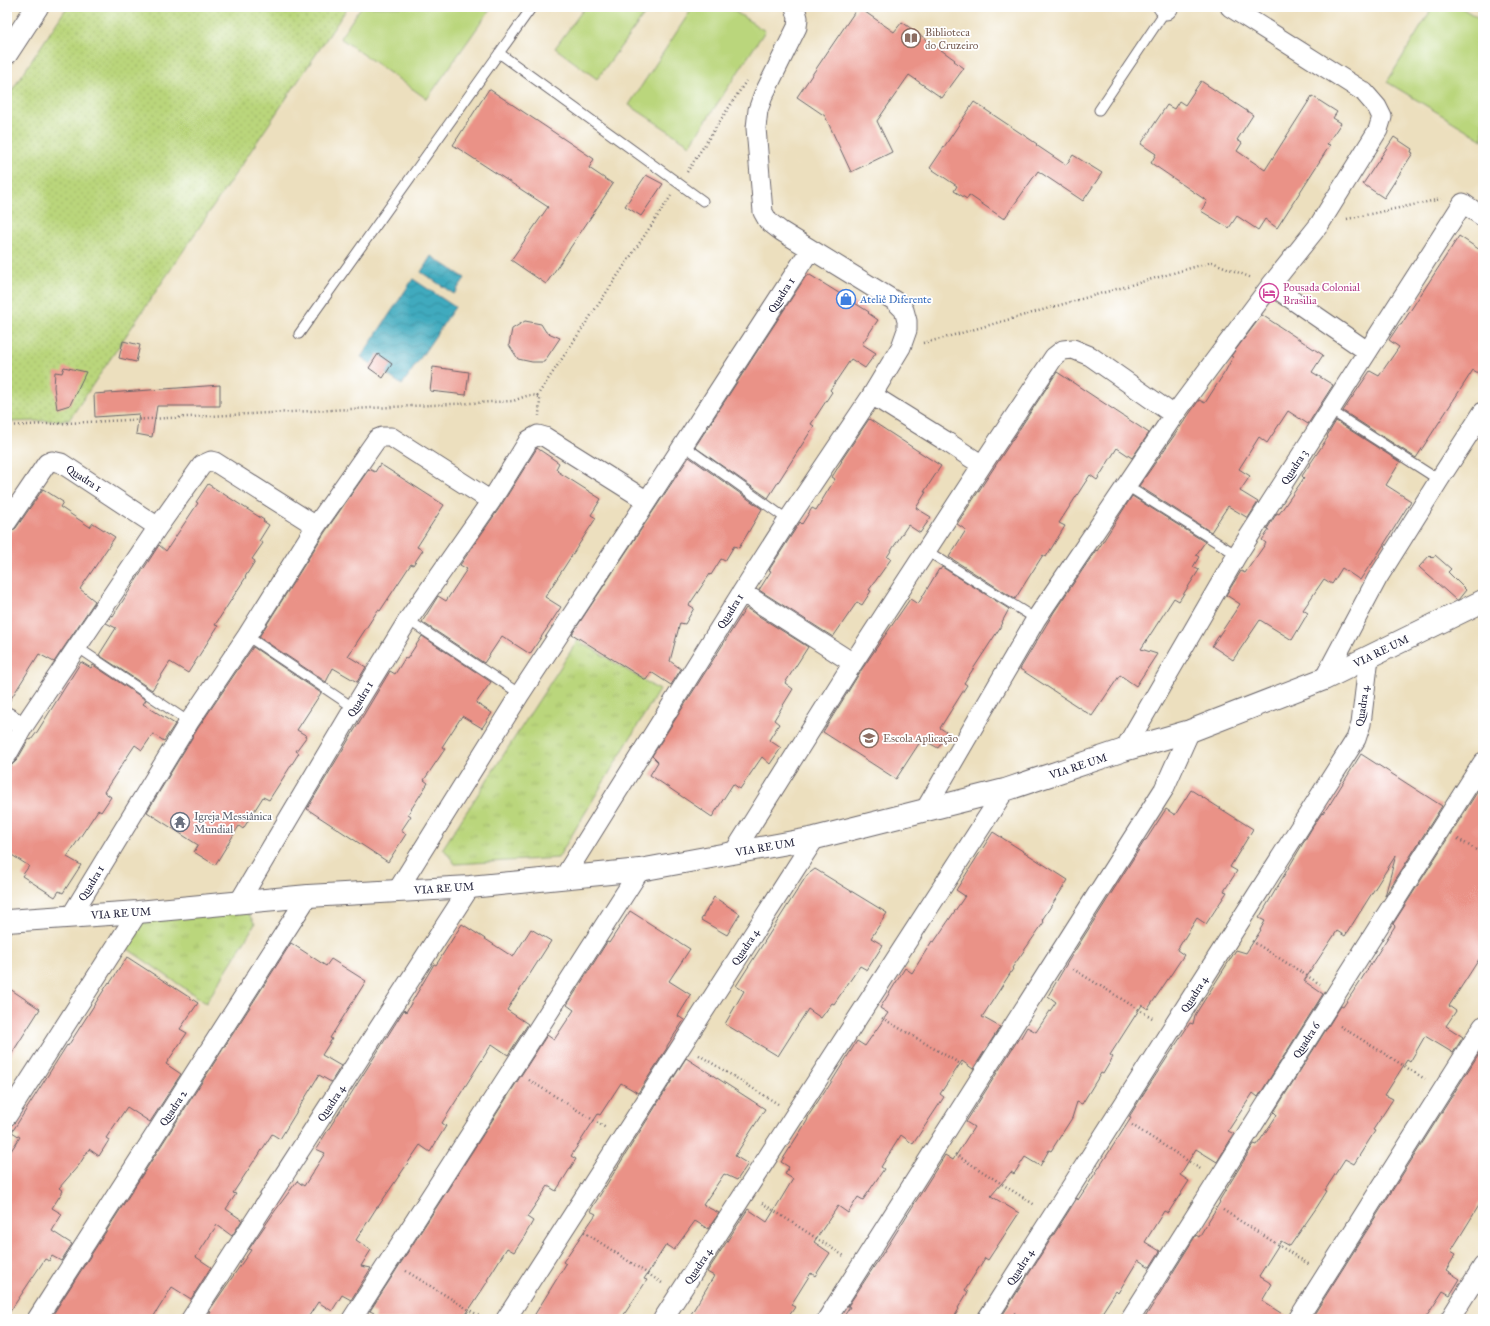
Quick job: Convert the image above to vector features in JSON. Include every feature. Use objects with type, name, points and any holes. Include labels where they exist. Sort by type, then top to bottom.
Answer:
[{"type":"street","points":[[7,53],[37,7]]},
{"type":"street","name":"Quadra 1","points":[[564,877],[788,520],[872,395],[901,348],[907,330],[907,321],[904,310],[895,301],[810,250],[768,221],[763,212],[756,128],[758,110],[763,96],[797,27],[798,18],[795,7]]},
{"type":"street","points":[[925,810],[1036,619],[1174,415],[1271,285],[1319,226],[1378,130],[1382,117],[1377,107],[1364,92],[1230,7]]},
{"type":"street","name":"Quadra 3","points":[[1124,750],[1237,555],[1367,351],[1474,211]]},
{"type":"street","name":"Quadra 1","points":[[397,891],[520,694],[810,250]]},
{"type":"street","points":[[1271,285],[1367,351]]},
{"type":"street","points":[[734,852],[853,663],[1054,357],[1063,350],[1073,349],[1090,356],[1174,415]]},
{"type":"street","points":[[872,395],[982,465]]},
{"type":"street","points":[[1324,679],[1377,579],[1438,480],[1483,412]]},
{"type":"street","points":[[538,435],[545,437],[647,501]]},
{"type":"street","name":"Quadra 1","points":[[239,902],[408,620],[491,501],[529,440],[538,435]]},
{"type":"street","name":"Quadra 1","points":[[71,916],[189,722],[247,636],[316,526],[377,439],[382,437],[391,437],[491,501]]},
{"type":"street","name":"Quadra 1","points":[[7,522],[47,463],[52,461],[61,463],[158,527]]},
{"type":"street","points":[[7,755],[23,727],[158,527],[202,465],[211,461],[215,462],[316,526]]},
{"type":"street","points":[[742,592],[853,663]]},
{"type":"street","name":"VIA RE UM","points":[[7,921],[138,912],[308,896],[470,887],[640,870],[815,838],[1005,790],[1124,750],[1190,731],[1324,679],[1483,601]]},
{"type":"street","name":"Quadra 4","points":[[987,1319],[1356,739],[1361,724],[1369,657]]},
{"type":"street","points":[[7,717],[23,727]]},
{"type":"street","points":[[827,1319],[1164,789],[1190,731]]},
{"type":"street","name":"Quadra 6","points":[[1130,1319],[1483,762]]},
{"type":"street","name":"Quadra 4","points":[[663,1319],[1005,790]]},
{"type":"street","name":"Quadra 4","points":[[506,1319],[815,838]]},
{"type":"street","points":[[352,1319],[640,870]]},
{"type":"street","name":"Quadra 4","points":[[191,1319],[470,887]]},
{"type":"street","name":"Quadra 2","points":[[38,1319],[308,896]]},
{"type":"street","points":[[7,1116],[138,912]]},
{"type":"street","points":[[1298,1319],[1483,1026]]},
{"type":"street","points":[[1450,1319],[1483,1266]]},
{"type":"lane","points":[[299,334],[532,7]]},
{"type":"lane","points":[[1099,110],[1166,8]]},
{"type":"lane","points":[[499,53],[703,201]]},
{"type":"lane","points":[[1330,410],[1438,480]]},
{"type":"lane","points":[[683,445],[788,520]]},
{"type":"lane","points":[[1127,486],[1237,555]]},
{"type":"lane","points":[[927,551],[1036,619]]},
{"type":"lane","points":[[408,620],[520,694]]},
{"type":"lane","points":[[247,636],[354,708]]},
{"type":"lane","points":[[77,647],[189,722]]},
{"type":"path","points":[[537,396],[680,184],[747,79]]},
{"type":"path","points":[[1319,226],[1451,197],[1474,211]]},
{"type":"path","points":[[901,348],[940,339],[1212,262],[1271,285]]},
{"type":"path","points":[[7,426],[513,401],[532,394],[540,399],[538,435]]},
{"type":"path","points":[[1441,829],[1483,854]]},
{"type":"path","points":[[1235,930],[1336,994]]},
{"type":"path","points":[[1056,959],[1171,1030]]},
{"type":"path","points":[[864,1007],[981,1077]]},
{"type":"path","points":[[1323,1015],[1443,1089]]},
{"type":"path","points":[[682,1044],[795,1115]]},
{"type":"path","points":[[512,1069],[622,1138]]},
{"type":"path","points":[[1127,1122],[1218,1180]]},
{"type":"path","points":[[939,1144],[1052,1216]]},
{"type":"path","points":[[745,1192],[861,1267]]},
{"type":"path","points":[[1206,1199],[1326,1275]]},
{"type":"path","points":[[568,1222],[680,1294]]},
{"type":"path","points":[[389,1261],[484,1319]]},
{"type":"green space","points":[[67,7],[348,7],[69,420],[7,422],[7,98]]},
{"type":"green space","points":[[361,7],[492,7],[427,99],[340,38]]},
{"type":"green space","points":[[585,7],[633,7],[644,15],[597,79],[555,48]]},
{"type":"green space","points":[[693,7],[728,7],[765,31],[690,145],[629,105]]},
{"type":"green space","points":[[1433,7],[1460,7],[1483,21],[1483,140],[1387,82]]},
{"type":"green space","points":[[578,640],[659,690],[558,858],[455,864],[443,848]]},
{"type":"green space","points":[[247,911],[255,924],[206,1003],[122,945],[140,921]]},
{"type":"water","points":[[431,256],[465,278],[454,294],[421,272]]},
{"type":"water","points":[[413,279],[455,307],[402,385],[361,357]]},
{"type":"building","points":[[858,7],[894,32],[902,22],[964,68],[942,98],[909,75],[877,121],[892,152],[851,172],[825,116],[797,97]]},
{"type":"building","points":[[1201,81],[1253,115],[1237,140],[1242,143],[1237,151],[1265,170],[1312,96],[1337,112],[1333,118],[1341,123],[1327,144],[1330,145],[1277,228],[1265,219],[1258,230],[1237,216],[1229,228],[1201,211],[1207,201],[1151,163],[1156,154],[1141,144],[1167,105],[1174,109],[1179,101],[1185,105]]},
{"type":"building","points":[[489,89],[594,159],[589,168],[613,184],[546,284],[511,260],[548,207],[453,145]]},
{"type":"building","points":[[974,102],[1066,165],[1073,155],[1102,173],[1083,201],[1038,171],[1004,219],[969,195],[967,199],[954,191],[957,186],[930,168]]},
{"type":"building","points":[[1394,137],[1412,149],[1411,152],[1413,153],[1384,198],[1363,184]]},
{"type":"building","points":[[646,175],[663,184],[641,216],[625,206]]},
{"type":"building","points":[[1459,236],[1483,252],[1483,376],[1473,370],[1416,458],[1343,411],[1370,371],[1379,376],[1399,347],[1389,340],[1399,325],[1401,325]]},
{"type":"building","points":[[810,275],[869,312],[868,313],[878,320],[862,344],[876,353],[865,368],[851,359],[830,390],[832,392],[811,424],[814,426],[768,498],[695,447],[806,276]]},
{"type":"building","points":[[1262,315],[1323,355],[1312,372],[1333,385],[1308,424],[1288,411],[1267,443],[1259,437],[1239,469],[1250,476],[1240,491],[1258,502],[1248,518],[1228,506],[1211,532],[1139,486],[1199,400],[1205,403],[1225,372],[1233,357],[1231,356]]},
{"type":"building","points":[[525,321],[541,324],[546,332],[560,338],[544,362],[532,362],[518,359],[509,345],[512,329]]},
{"type":"building","points":[[123,341],[140,345],[136,362],[119,358]]},
{"type":"building","points":[[378,354],[392,364],[383,378],[369,368]]},
{"type":"building","points":[[64,367],[86,372],[70,405],[57,409],[54,387],[55,372],[62,373]]},
{"type":"building","points":[[433,367],[469,372],[466,395],[430,391]]},
{"type":"building","points":[[1057,372],[1149,433],[1132,458],[1117,448],[1097,480],[1090,475],[1059,523],[1065,526],[1046,557],[1043,555],[1015,599],[949,557],[966,530],[957,524]]},
{"type":"building","points":[[220,385],[220,406],[157,406],[152,437],[136,434],[139,414],[95,417],[94,394]]},
{"type":"building","points":[[869,419],[941,466],[924,492],[926,492],[916,508],[931,517],[920,533],[908,525],[887,557],[891,559],[869,590],[871,591],[862,605],[857,602],[833,637],[759,590],[771,571],[769,570],[800,522],[802,524],[812,508],[816,510],[835,479],[832,477],[841,461]]},
{"type":"building","points":[[1336,421],[1400,462],[1386,485],[1411,501],[1360,580],[1342,568],[1332,584],[1324,579],[1303,610],[1308,613],[1292,640],[1260,620],[1233,660],[1212,646],[1240,604],[1226,595],[1241,571],[1245,573],[1266,543],[1262,540],[1269,530],[1267,529],[1277,513],[1279,514],[1304,478],[1302,476],[1328,437],[1327,436]]},
{"type":"building","points":[[537,448],[559,463],[556,469],[558,470],[557,471],[601,499],[591,515],[596,518],[545,597],[561,607],[530,654],[502,636],[484,663],[422,622],[438,596],[446,601],[467,569],[460,565],[500,507]]},
{"type":"building","points":[[689,457],[762,509],[739,548],[734,546],[725,561],[721,559],[689,605],[694,608],[685,624],[680,623],[670,661],[681,669],[671,685],[651,672],[646,680],[572,634]]},
{"type":"building","points":[[380,464],[444,505],[417,547],[423,550],[413,565],[411,564],[380,611],[378,610],[348,656],[366,667],[357,682],[333,668],[326,682],[259,637],[325,532],[369,469],[375,472]]},
{"type":"building","points":[[208,484],[264,520],[263,521],[269,525],[259,541],[263,543],[252,559],[255,561],[215,625],[218,626],[188,673],[170,662],[152,690],[99,655],[116,628],[106,623],[112,615],[113,616],[159,545],[166,551],[198,503],[196,502]]},
{"type":"building","points":[[43,489],[63,502],[60,507],[90,527],[93,523],[115,537],[80,589],[95,601],[54,662],[39,654],[7,705],[7,536],[16,528]]},
{"type":"building","points":[[1132,496],[1205,542],[1196,555],[1199,557],[1193,567],[1199,570],[1179,601],[1174,598],[1141,649],[1157,654],[1136,686],[1120,675],[1092,716],[1020,669],[1054,612],[1096,550],[1097,551]]},
{"type":"building","points":[[1430,555],[1433,558],[1435,555],[1451,569],[1448,572],[1466,590],[1458,600],[1456,600],[1419,567]]},
{"type":"building","points":[[942,567],[1009,609],[1002,622],[1003,623],[964,683],[967,685],[940,728],[948,733],[938,748],[922,739],[896,779],[823,732],[862,669],[910,599],[918,604],[939,569],[940,570]]},
{"type":"building","points":[[746,608],[808,647],[785,683],[793,689],[774,720],[779,724],[769,740],[781,748],[770,764],[762,757],[740,789],[733,784],[712,817],[650,775],[658,762],[652,756]]},
{"type":"building","points":[[422,636],[491,682],[476,703],[492,713],[482,728],[462,716],[442,747],[445,749],[424,780],[428,783],[408,814],[411,816],[401,831],[406,834],[388,862],[307,809],[390,671],[395,674]]},
{"type":"building","points":[[253,647],[321,693],[297,730],[307,736],[296,751],[299,753],[269,800],[263,797],[243,829],[239,826],[215,865],[194,852],[198,845],[147,812],[198,728]]},
{"type":"building","points":[[81,662],[91,668],[93,665],[146,700],[143,704],[175,724],[164,741],[153,734],[142,750],[135,745],[104,792],[111,797],[101,812],[98,810],[67,857],[81,865],[63,893],[59,891],[55,897],[22,876],[29,866],[7,852],[7,766],[12,765],[17,760],[29,739],[31,740],[37,732]]},
{"type":"building","points":[[1361,754],[1442,806],[1385,896],[1396,855],[1345,936],[1337,931],[1304,981],[1323,994],[1258,1097],[1253,1093],[1228,1131],[1234,1134],[1217,1162],[1196,1149],[1180,1175],[1189,1181],[1168,1213],[1164,1211],[1145,1242],[1160,1251],[1150,1267],[1138,1260],[1118,1293],[1116,1291],[1098,1319],[1000,1319],[1077,1198],[1078,1200],[1131,1118],[1129,1117],[1144,1093],[1190,1023],[1193,1024],[1195,1015],[1236,950],[1246,953],[1261,930],[1265,921],[1259,918],[1312,828],[1330,804]]},
{"type":"building","points":[[1483,783],[1483,953],[1449,1006],[1456,1011],[1446,1026],[1463,1037],[1453,1053],[1425,1036],[1410,1062],[1407,1060],[1385,1095],[1393,1099],[1373,1130],[1375,1131],[1354,1164],[1345,1159],[1325,1190],[1327,1191],[1317,1207],[1290,1246],[1281,1241],[1259,1276],[1272,1284],[1262,1301],[1287,1317],[1287,1319],[1144,1319],[1196,1235],[1199,1237],[1254,1144],[1257,1145],[1277,1115],[1274,1112],[1341,1006],[1343,1007],[1359,983],[1395,926],[1393,924]]},
{"type":"building","points":[[1191,790],[1253,829],[1230,867],[1237,871],[1224,891],[1227,892],[1206,924],[1197,918],[1177,950],[1184,955],[1148,1009],[1142,1005],[1110,1055],[1113,1057],[1103,1074],[1101,1073],[1082,1104],[1077,1102],[1072,1118],[1051,1151],[1049,1150],[1040,1166],[1025,1157],[1014,1174],[1011,1172],[991,1196],[1019,1213],[988,1260],[985,1258],[965,1290],[968,1292],[953,1319],[842,1319],[850,1307],[848,1306],[945,1155],[953,1160],[974,1127],[966,1122],[1019,1038],[1020,1039],[1027,1027],[1036,1032],[1056,1002],[1048,996],[1145,840],[1166,809],[1175,815]]},
{"type":"building","points":[[993,832],[1068,880],[1042,920],[1044,922],[1012,968],[1013,969],[982,1017],[1000,1027],[973,1069],[962,1061],[940,1094],[944,1097],[913,1144],[901,1135],[881,1167],[884,1169],[863,1200],[858,1197],[848,1213],[838,1206],[814,1242],[830,1253],[815,1276],[811,1273],[791,1305],[795,1307],[787,1319],[688,1319],[714,1276],[707,1272],[748,1209],[767,1222],[793,1179],[785,1174],[789,1167],[781,1162],[807,1121],[809,1115],[857,1041],[865,1046],[888,1013],[880,1008],[905,968],[912,973],[932,941],[934,942],[965,896],[956,890]]},
{"type":"building","points":[[815,869],[887,913],[871,938],[883,945],[867,970],[860,966],[834,1004],[832,1003],[821,1018],[808,1009],[778,1056],[725,1024],[744,991],[736,986],[807,875]]},
{"type":"building","points":[[714,897],[740,914],[727,935],[701,920]]},
{"type":"building","points":[[630,911],[690,949],[669,981],[691,995],[678,1016],[684,1020],[667,1048],[638,1093],[621,1083],[600,1115],[598,1114],[571,1156],[576,1159],[556,1191],[548,1186],[527,1217],[533,1221],[524,1237],[514,1252],[507,1248],[487,1280],[488,1281],[463,1319],[375,1319],[376,1314],[370,1311],[547,1035],[554,1040],[574,1010],[567,1005],[607,942],[609,943]]},
{"type":"building","points":[[462,924],[513,957],[531,929],[551,941],[507,1010],[528,1024],[508,1055],[492,1044],[442,1123],[446,1126],[430,1152],[420,1145],[377,1207],[356,1240],[371,1250],[361,1266],[371,1268],[351,1300],[342,1295],[332,1311],[318,1302],[307,1319],[207,1319],[211,1312],[209,1311],[251,1250],[249,1249],[275,1211],[297,1181],[304,1186],[325,1153],[316,1149],[404,1010],[406,1012],[434,964],[436,965]]},
{"type":"building","points":[[291,943],[326,966],[331,959],[366,981],[330,1038],[332,1039],[322,1055],[341,1066],[331,1082],[319,1075],[280,1139],[272,1134],[233,1193],[236,1194],[226,1209],[242,1220],[232,1236],[217,1225],[196,1257],[211,1267],[191,1299],[172,1287],[152,1319],[50,1319]]},
{"type":"building","points":[[127,957],[198,1003],[180,1029],[187,1033],[166,1064],[181,1074],[150,1122],[127,1107],[106,1138],[109,1140],[99,1156],[89,1149],[79,1165],[59,1188],[63,1191],[52,1208],[62,1214],[52,1231],[72,1244],[61,1261],[52,1256],[49,1261],[45,1259],[7,1316],[7,1157],[20,1137],[12,1132],[67,1045],[68,1046]]},
{"type":"building","points":[[7,987],[40,1009],[7,1061]]},
{"type":"building","points":[[1483,1047],[1483,1199],[1451,1251],[1456,1254],[1446,1270],[1460,1279],[1450,1295],[1443,1291],[1425,1319],[1311,1319]]},
{"type":"building","points":[[686,1058],[765,1109],[735,1156],[748,1164],[737,1180],[724,1174],[703,1205],[719,1213],[708,1229],[695,1221],[674,1250],[666,1245],[644,1279],[647,1280],[621,1319],[532,1319],[566,1264],[563,1262],[596,1214],[590,1211]]},
{"type":"place","name":"Biblioteca do Cruzeiro","points":[[911,38]]},
{"type":"place","name":"Pousada Colonial Brasilia","points":[[1269,293]]},
{"type":"place","name":"Ateliê Diferente","points":[[846,299]]},
{"type":"place","name":"Escola Aplicação","points":[[869,738]]},
{"type":"place","name":"Igreja Messiânica Mundial","points":[[180,822]]}]
